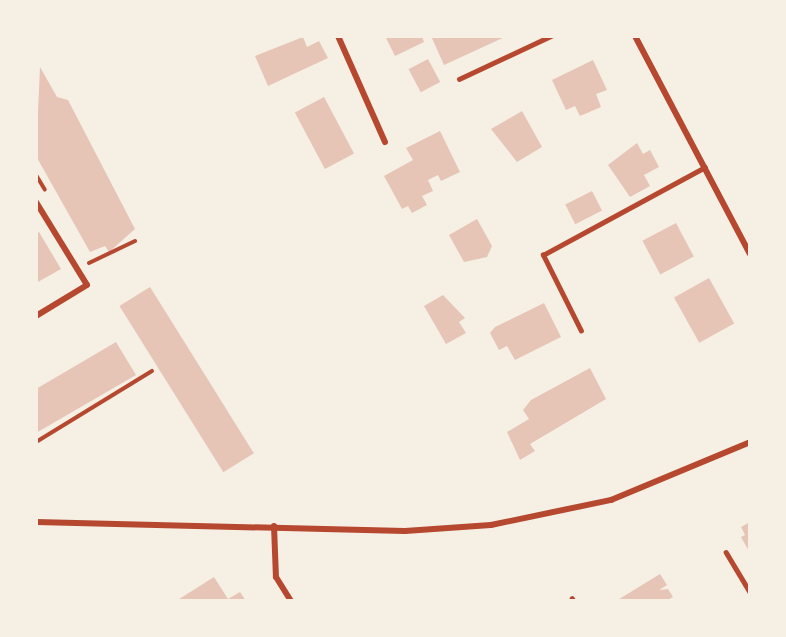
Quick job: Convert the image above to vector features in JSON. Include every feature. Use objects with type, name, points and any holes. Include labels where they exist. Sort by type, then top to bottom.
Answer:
[{"type":"street","points":[[338,36],[385,142]]},
{"type":"street","points":[[634,36],[750,254]]},
{"type":"street","points":[[36,202],[87,285],[36,316]]},
{"type":"street","points":[[36,522],[274,526],[405,531],[548,516],[612,500],[750,442]]},
{"type":"street","points":[[274,526],[276,577],[291,601]]},
{"type":"lane","points":[[459,80],[551,36]]},
{"type":"lane","points":[[581,330],[543,255],[705,167]]},
{"type":"lane","points":[[726,552],[750,592]]},
{"type":"path","points":[[86,258],[100,261],[135,241]]},
{"type":"path","points":[[36,442],[152,371]]},
{"type":"building","points":[[385,36],[422,36],[424,42],[395,56]]},
{"type":"building","points":[[431,36],[507,36],[444,65]]},
{"type":"building","points":[[303,37],[307,47],[319,41],[328,58],[268,86],[255,56]]},
{"type":"building","points":[[428,59],[440,82],[421,92],[409,69]]},
{"type":"building","points":[[593,60],[607,90],[596,94],[601,107],[580,116],[575,106],[566,110],[552,80]]},
{"type":"building","points":[[40,67],[57,97],[68,100],[135,229],[109,252],[105,246],[90,252],[36,156]]},
{"type":"building","points":[[324,97],[354,154],[325,169],[295,112]]},
{"type":"building","points":[[522,111],[542,147],[517,162],[491,129]]},
{"type":"building","points":[[440,131],[460,172],[441,181],[438,175],[428,180],[433,191],[422,196],[427,205],[412,213],[408,206],[402,209],[384,176],[413,160],[406,148]]},
{"type":"building","points":[[637,143],[643,154],[650,150],[659,167],[644,175],[650,186],[630,197],[608,165]]},
{"type":"building","points":[[592,191],[602,211],[575,224],[565,205]]},
{"type":"building","points":[[477,219],[492,246],[487,257],[464,262],[449,235]]},
{"type":"building","points":[[676,223],[694,257],[660,274],[642,241]]},
{"type":"building","points":[[39,232],[61,269],[36,283],[36,234]]},
{"type":"building","points":[[709,278],[734,323],[699,343],[674,297]]},
{"type":"building","points":[[150,287],[254,453],[223,472],[119,306]]},
{"type":"building","points":[[443,295],[465,318],[459,322],[466,333],[446,344],[424,306]]},
{"type":"building","points":[[544,303],[561,337],[515,360],[507,346],[499,350],[490,333],[495,327]]},
{"type":"building","points":[[116,342],[136,375],[36,433],[36,389]]},
{"type":"building","points":[[590,368],[606,399],[530,444],[535,451],[520,460],[507,432],[529,419],[523,410],[531,400]]},
{"type":"building","points":[[750,522],[750,553],[741,537],[745,535],[741,527]]},
{"type":"building","points":[[660,574],[667,585],[659,590],[668,589],[673,597],[666,601],[616,601]]},
{"type":"building","points":[[214,577],[228,599],[240,592],[246,601],[176,601]]}]
